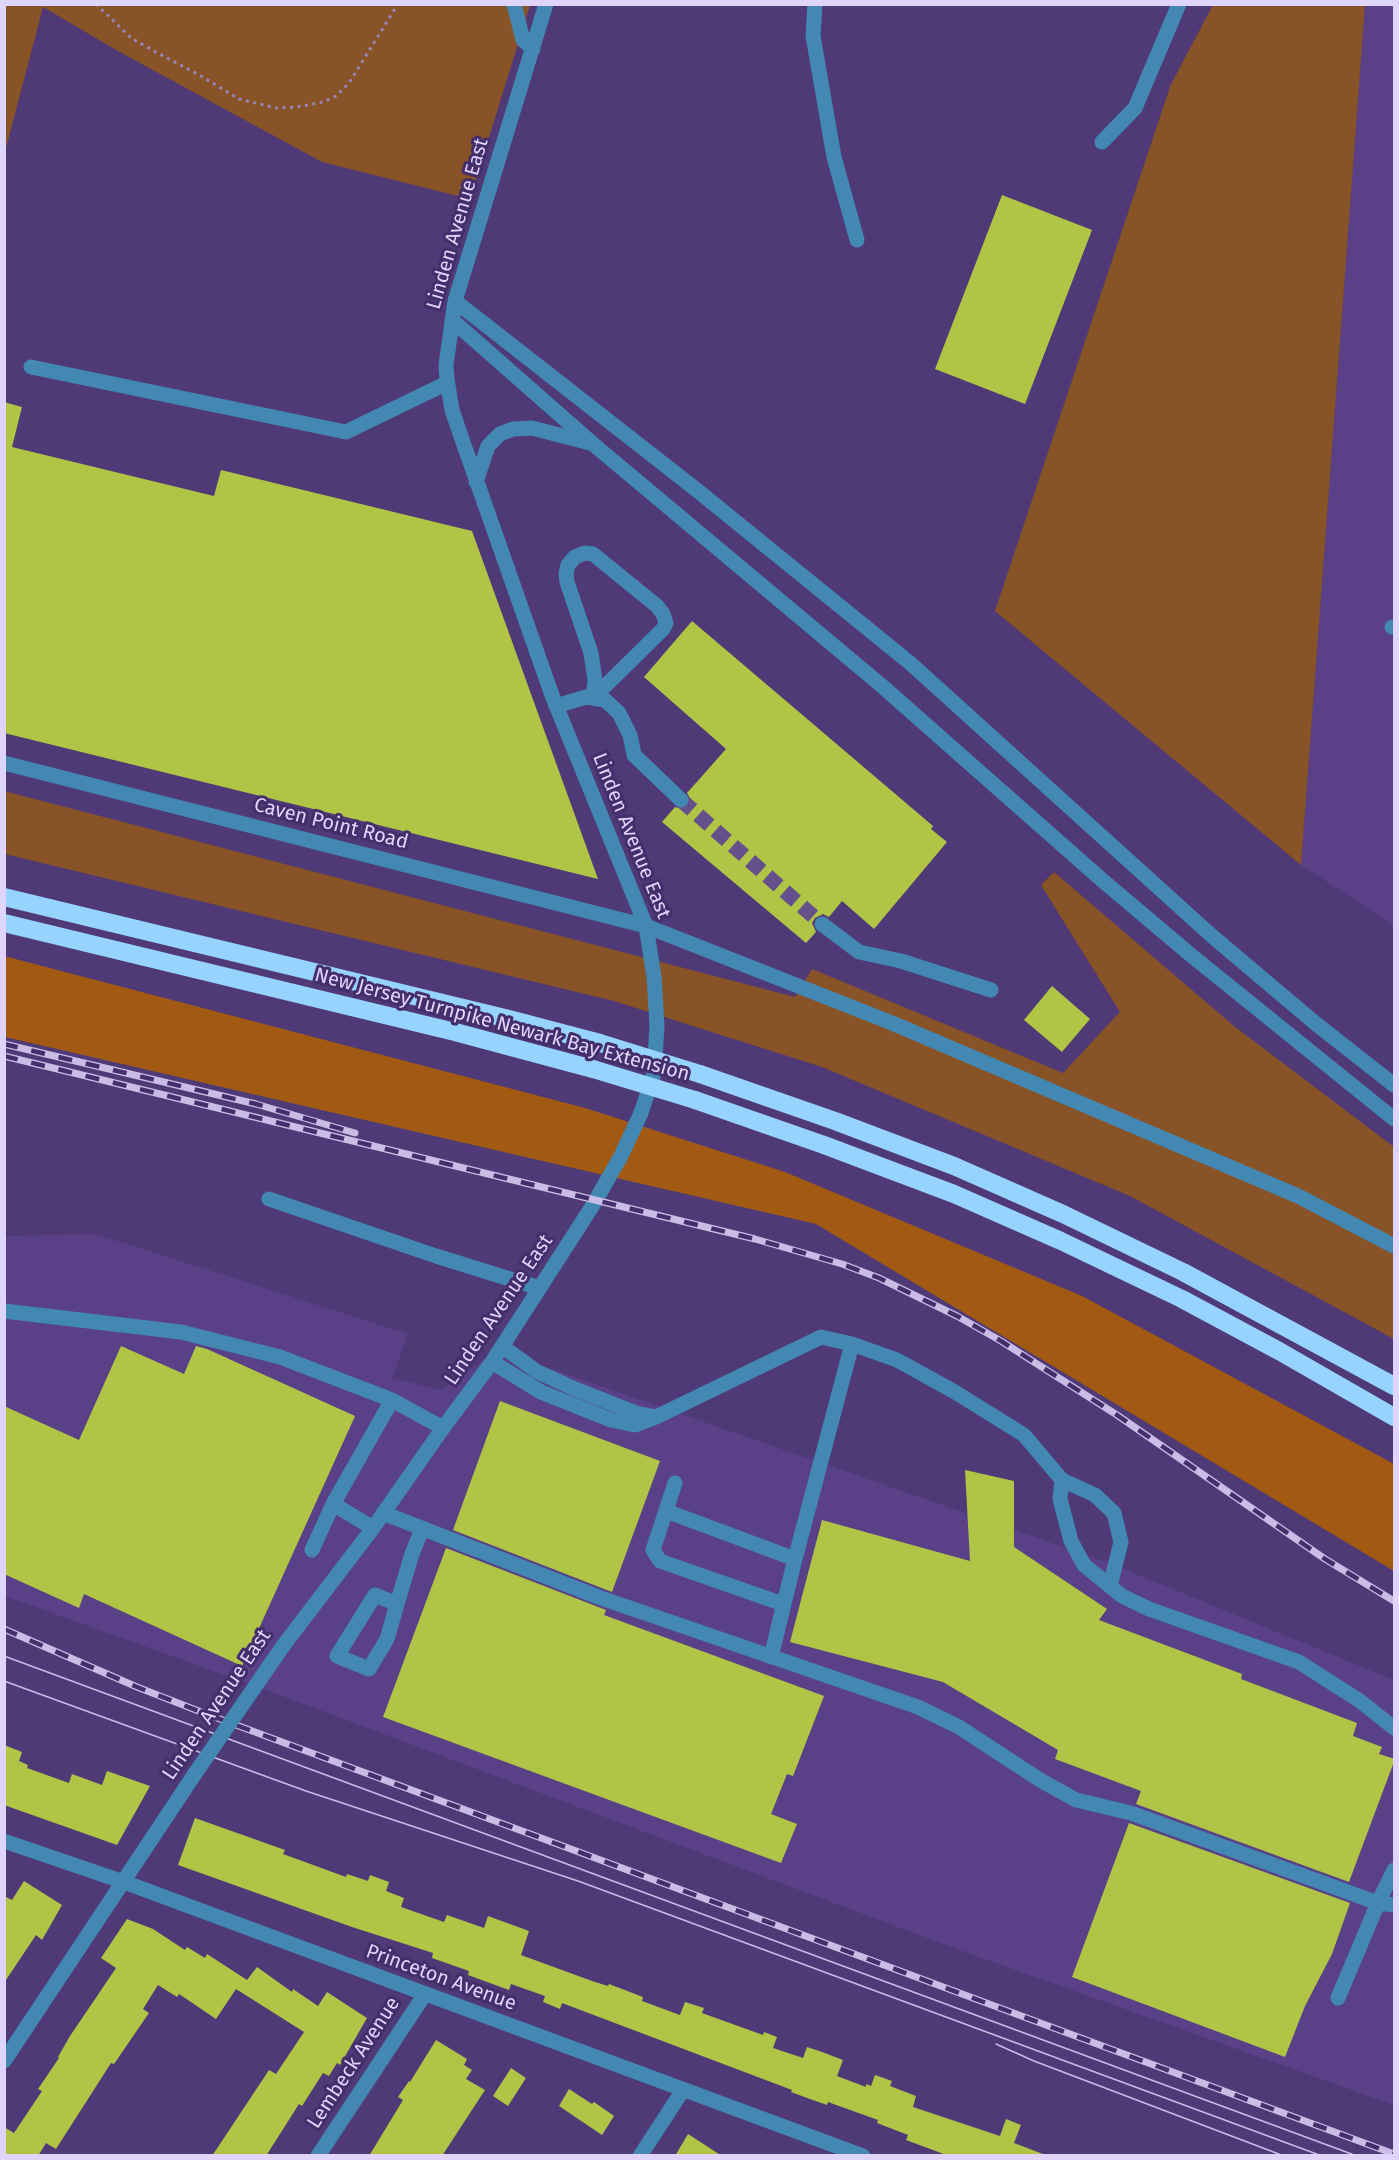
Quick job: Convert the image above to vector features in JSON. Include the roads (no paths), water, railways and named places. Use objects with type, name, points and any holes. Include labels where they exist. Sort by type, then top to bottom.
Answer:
[{"type":"highway","name":"New Jersey Turnpike Newark Bay Extension","points":[[4,897],[600,1043],[700,1074],[835,1121],[954,1166],[1063,1214],[1183,1272],[1392,1384]]},
{"type":"highway","name":"New Jersey Turnpike Newark Bay Extension","points":[[4,923],[455,1032],[594,1069],[695,1100],[824,1145],[932,1186],[1061,1241],[1191,1304],[1395,1417]]},
{"type":"street","points":[[514,4],[523,40],[532,49]]},
{"type":"street","name":"Linden Avenue East","points":[[4,2061],[194,1775],[284,1646],[373,1528],[492,1362],[593,1205],[621,1156],[654,1074],[657,1026],[654,976],[646,926],[556,706],[452,411],[447,383],[446,365],[455,301],[546,4]]},
{"type":"street","points":[[815,4],[813,36],[834,157],[857,240]]},
{"type":"street","points":[[1102,142],[1135,108],[1179,4]]},
{"type":"street","points":[[455,301],[698,491],[910,663],[1212,936],[1315,1023],[1395,1085]]},
{"type":"street","points":[[452,320],[593,444],[882,686],[1138,911],[1395,1119]]},
{"type":"street","points":[[31,367],[346,432],[447,383]]},
{"type":"street","points":[[476,482],[488,446],[500,434],[513,429],[532,428],[593,444]]},
{"type":"street","points":[[585,553],[593,554],[657,606],[666,623],[663,629],[593,698],[595,680],[591,653],[566,573],[568,565],[575,557],[585,553]]},
{"type":"street","points":[[556,706],[586,697],[605,700],[619,713],[630,735],[634,755],[681,800]]},
{"type":"street","name":"Caven Point Road","points":[[4,763],[646,926],[892,1023],[1298,1196],[1395,1246]]},
{"type":"street","points":[[822,924],[859,952],[901,961],[992,990]]},
{"type":"street","points":[[269,1199],[436,1256],[539,1288]]},
{"type":"street","points":[[4,1311],[181,1332],[280,1357],[392,1400],[443,1428]]},
{"type":"street","points":[[492,1362],[541,1392],[611,1420],[635,1425],[821,1337],[852,1344],[897,1360],[955,1392],[1023,1435],[1062,1480],[1095,1495],[1114,1513],[1121,1542],[1110,1586]]},
{"type":"street","points":[[771,1657],[852,1344]]},
{"type":"street","points":[[502,1346],[536,1371],[574,1389],[626,1409],[656,1417]]},
{"type":"street","points":[[312,1550],[333,1504],[392,1400]]},
{"type":"street","points":[[1062,1480],[1060,1499],[1071,1541],[1084,1565],[1122,1596],[1149,1609],[1299,1662],[1360,1701],[1395,1728]]},
{"type":"street","points":[[675,1483],[653,1550],[660,1561],[783,1604]]},
{"type":"street","points":[[333,1504],[373,1528]]},
{"type":"street","points":[[666,1511],[795,1559]]},
{"type":"street","points":[[383,1514],[601,1599],[918,1707],[959,1727],[1040,1780],[1076,1800],[1131,1813],[1378,1904],[1395,1905]]},
{"type":"street","points":[[397,1604],[375,1595],[337,1656],[369,1669],[387,1639],[412,1554],[422,1529]]},
{"type":"street","name":"Princeton Avenue","points":[[4,1840],[124,1882],[863,2156]]},
{"type":"street","points":[[1338,1998],[1395,1870]]},
{"type":"street","name":"Lembeck Avenue","points":[[318,2156],[424,1994]]},
{"type":"street","points":[[640,2156],[684,2090]]},
{"type":"tunnel","points":[[681,800],[822,924]]},
{"type":"tram line","points":[[4,1656],[1357,2156]]},
{"type":"tram line","points":[[4,1681],[306,1791],[578,1881],[1322,2156]]},
{"type":"tram line","points":[[996,2044],[1034,2061],[1284,2156]]},
{"type":"railway","points":[[4,1044],[256,1104],[355,1133]]},
{"type":"railway","points":[[4,1056],[755,1239],[842,1264],[879,1278],[957,1316],[1001,1341],[1117,1415],[1325,1559],[1394,1601]]},
{"type":"railway","points":[[4,1629],[137,1687],[201,1712],[1394,2154]]}]
